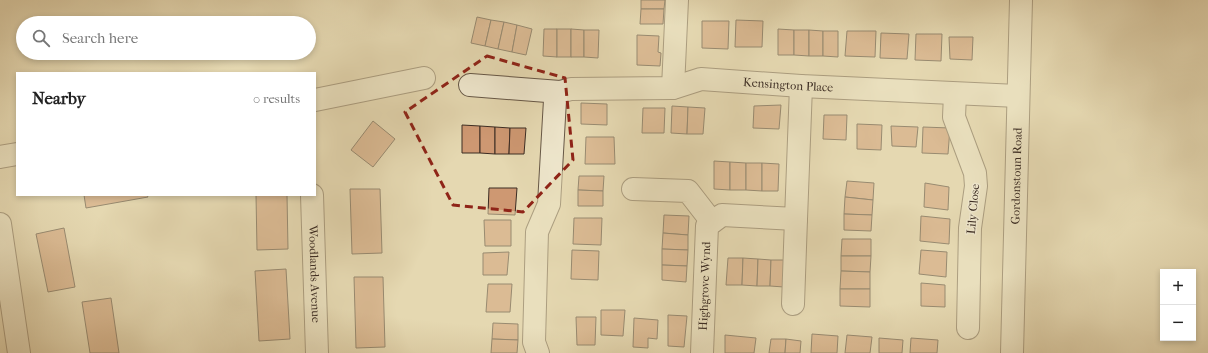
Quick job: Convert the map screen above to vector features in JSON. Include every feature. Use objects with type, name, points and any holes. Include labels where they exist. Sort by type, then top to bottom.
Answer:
[{"type":"street","points":[[673,88],[677,0]]},
{"type":"street","name":"Gordonstoun Road","points":[[1012,353],[1021,0]]},
{"type":"street","points":[[316,100],[424,78]]},
{"type":"street","name":"Kensington Place","points":[[470,85],[560,92],[571,89],[673,88],[701,79],[801,86],[1018,96]]},
{"type":"street","points":[[793,304],[801,86]]},
{"type":"street","points":[[538,353],[534,342],[537,232],[549,204],[555,100],[560,92]]},
{"type":"street","name":"Lily Close","points":[[955,94],[954,117],[975,173],[976,186],[970,228],[968,328]]},
{"type":"street","points":[[0,158],[16,154]]},
{"type":"street","points":[[633,189],[688,191],[712,222],[722,215],[796,219]]},
{"type":"street","name":"Woodlands Avenue","points":[[312,196],[317,353]]},
{"type":"street","name":"Highgrove Wynd","points":[[702,353],[707,226],[712,222]]},
{"type":"street","points":[[0,224],[20,353]]},
{"type":"highlighted area","points":[[487,56],[565,78],[573,160],[523,212],[453,205],[405,112]]},
{"type":"building","points":[[641,0],[665,0],[664,9],[641,9]]},
{"type":"building","points":[[641,9],[664,9],[663,24],[640,24]]},
{"type":"building","points":[[477,17],[491,20],[485,46],[471,43]]},
{"type":"building","points":[[491,20],[504,22],[498,49],[485,46]]},
{"type":"building","points":[[736,20],[763,21],[762,47],[735,47]]},
{"type":"building","points":[[702,21],[729,21],[728,49],[702,48]]},
{"type":"building","points":[[504,22],[517,25],[512,52],[498,49]]},
{"type":"building","points":[[517,25],[532,29],[526,55],[512,52]]},
{"type":"building","points":[[544,29],[557,29],[557,57],[543,56]]},
{"type":"building","points":[[557,29],[571,29],[571,57],[557,57]]},
{"type":"building","points":[[571,29],[584,30],[584,57],[571,57]]},
{"type":"building","points":[[778,29],[794,30],[794,55],[778,55]]},
{"type":"building","points":[[584,30],[599,30],[598,58],[584,57]]},
{"type":"building","points":[[794,30],[809,30],[809,56],[794,55]]},
{"type":"building","points":[[809,30],[823,31],[823,56],[809,56]]},
{"type":"building","points":[[823,31],[838,31],[838,57],[823,56]]},
{"type":"building","points":[[847,31],[876,31],[875,57],[845,56]]},
{"type":"building","points":[[881,33],[909,34],[907,59],[880,58]]},
{"type":"building","points":[[916,34],[942,34],[941,61],[915,60]]},
{"type":"building","points":[[637,35],[659,36],[658,52],[661,53],[660,66],[637,65]]},
{"type":"building","points":[[949,37],[973,37],[972,60],[950,59]]},
{"type":"building","points":[[581,103],[607,104],[607,125],[581,124]]},
{"type":"building","points":[[781,105],[779,129],[753,128],[754,106]]},
{"type":"building","points":[[672,106],[688,107],[687,134],[671,133]]},
{"type":"building","points":[[688,107],[705,108],[703,134],[687,134]]},
{"type":"building","points":[[643,108],[665,108],[664,133],[642,133]]},
{"type":"building","points":[[824,115],[847,115],[846,140],[823,139]]},
{"type":"building","points":[[373,121],[395,139],[373,167],[351,150]]},
{"type":"building","points":[[857,124],[882,125],[881,150],[857,149]]},
{"type":"building","points":[[462,125],[480,126],[480,153],[462,153]]},
{"type":"building","points":[[480,126],[495,127],[495,154],[480,153]]},
{"type":"building","points":[[891,126],[918,127],[916,147],[892,146]]},
{"type":"building","points":[[495,127],[510,128],[509,154],[495,154]]},
{"type":"building","points":[[923,127],[950,128],[948,154],[922,153]]},
{"type":"building","points":[[510,128],[526,128],[524,154],[509,154]]},
{"type":"building","points":[[586,137],[614,137],[615,164],[585,164]]},
{"type":"building","points":[[714,161],[730,162],[730,190],[714,189]]},
{"type":"building","points":[[730,162],[746,163],[746,190],[730,190]]},
{"type":"building","points":[[746,163],[762,163],[762,191],[746,190]]},
{"type":"building","points":[[762,163],[779,164],[778,191],[762,191]]},
{"type":"building","points":[[579,176],[604,176],[603,191],[578,190]]},
{"type":"building","points":[[847,181],[874,183],[873,200],[845,197]]},
{"type":"building","points":[[925,183],[949,187],[948,210],[924,207]]},
{"type":"building","points":[[489,188],[517,188],[515,215],[488,214]]},
{"type":"building","points":[[350,189],[380,189],[382,253],[352,254]]},
{"type":"building","points":[[578,190],[603,191],[603,206],[578,206]]},
{"type":"building","points":[[84,196],[148,197],[86,208]]},
{"type":"building","points":[[256,196],[287,196],[288,249],[257,250]]},
{"type":"building","points":[[845,197],[873,200],[872,215],[844,214]]},
{"type":"building","points":[[844,214],[872,215],[871,231],[844,230]]},
{"type":"building","points":[[664,215],[689,216],[688,235],[663,233]]},
{"type":"building","points":[[921,216],[950,219],[949,244],[920,241]]},
{"type":"building","points":[[574,218],[602,218],[601,245],[573,244]]},
{"type":"building","points":[[484,220],[511,220],[511,246],[485,246]]},
{"type":"building","points":[[64,228],[75,287],[48,292],[36,234]]},
{"type":"building","points":[[663,233],[688,235],[688,250],[662,249]]},
{"type":"building","points":[[842,239],[871,239],[871,256],[841,256]]},
{"type":"building","points":[[662,249],[688,250],[687,266],[662,265]]},
{"type":"building","points":[[572,250],[599,251],[598,280],[571,279]]},
{"type":"building","points":[[921,250],[947,252],[946,277],[919,274]]},
{"type":"building","points":[[509,252],[507,275],[483,275],[483,253]]},
{"type":"building","points":[[841,256],[871,256],[870,272],[841,271]]},
{"type":"building","points":[[728,258],[743,258],[742,285],[726,285]]},
{"type":"building","points":[[743,258],[758,259],[757,286],[742,285]]},
{"type":"building","points":[[758,259],[771,260],[770,286],[757,286]]},
{"type":"building","points":[[771,260],[786,260],[784,287],[770,286]]},
{"type":"building","points":[[662,265],[687,266],[686,282],[662,280]]},
{"type":"building","points":[[286,269],[290,339],[259,341],[255,271]]},
{"type":"building","points":[[841,271],[870,272],[870,289],[840,289]]},
{"type":"building","points":[[354,277],[383,277],[385,347],[356,348]]},
{"type":"building","points":[[921,283],[945,285],[945,307],[921,306]]},
{"type":"building","points":[[488,284],[512,284],[510,312],[486,312]]},
{"type":"building","points":[[840,289],[870,289],[870,307],[840,306]]},
{"type":"building","points":[[111,298],[119,353],[90,353],[82,302]]},
{"type":"building","points":[[601,310],[625,310],[623,336],[601,335]]},
{"type":"building","points":[[668,315],[687,316],[684,347],[668,346]]},
{"type":"building","points":[[576,317],[596,317],[595,345],[577,345]]},
{"type":"building","points":[[634,318],[658,320],[657,339],[648,338],[648,348],[633,347]]},
{"type":"building","points":[[493,323],[518,324],[518,340],[492,339]]},
{"type":"building","points":[[812,334],[838,336],[837,353],[811,353]]},
{"type":"building","points":[[725,335],[756,338],[754,353],[725,353]]},
{"type":"building","points":[[847,335],[872,337],[870,353],[845,353]]},
{"type":"building","points":[[879,338],[903,340],[902,353],[879,353]]},
{"type":"building","points":[[911,338],[938,340],[937,353],[910,353]]},
{"type":"building","points":[[492,339],[518,340],[517,353],[491,353]]},
{"type":"building","points":[[771,339],[786,339],[785,353],[769,353]]},
{"type":"building","points":[[786,339],[801,341],[800,353],[785,353]]}]
